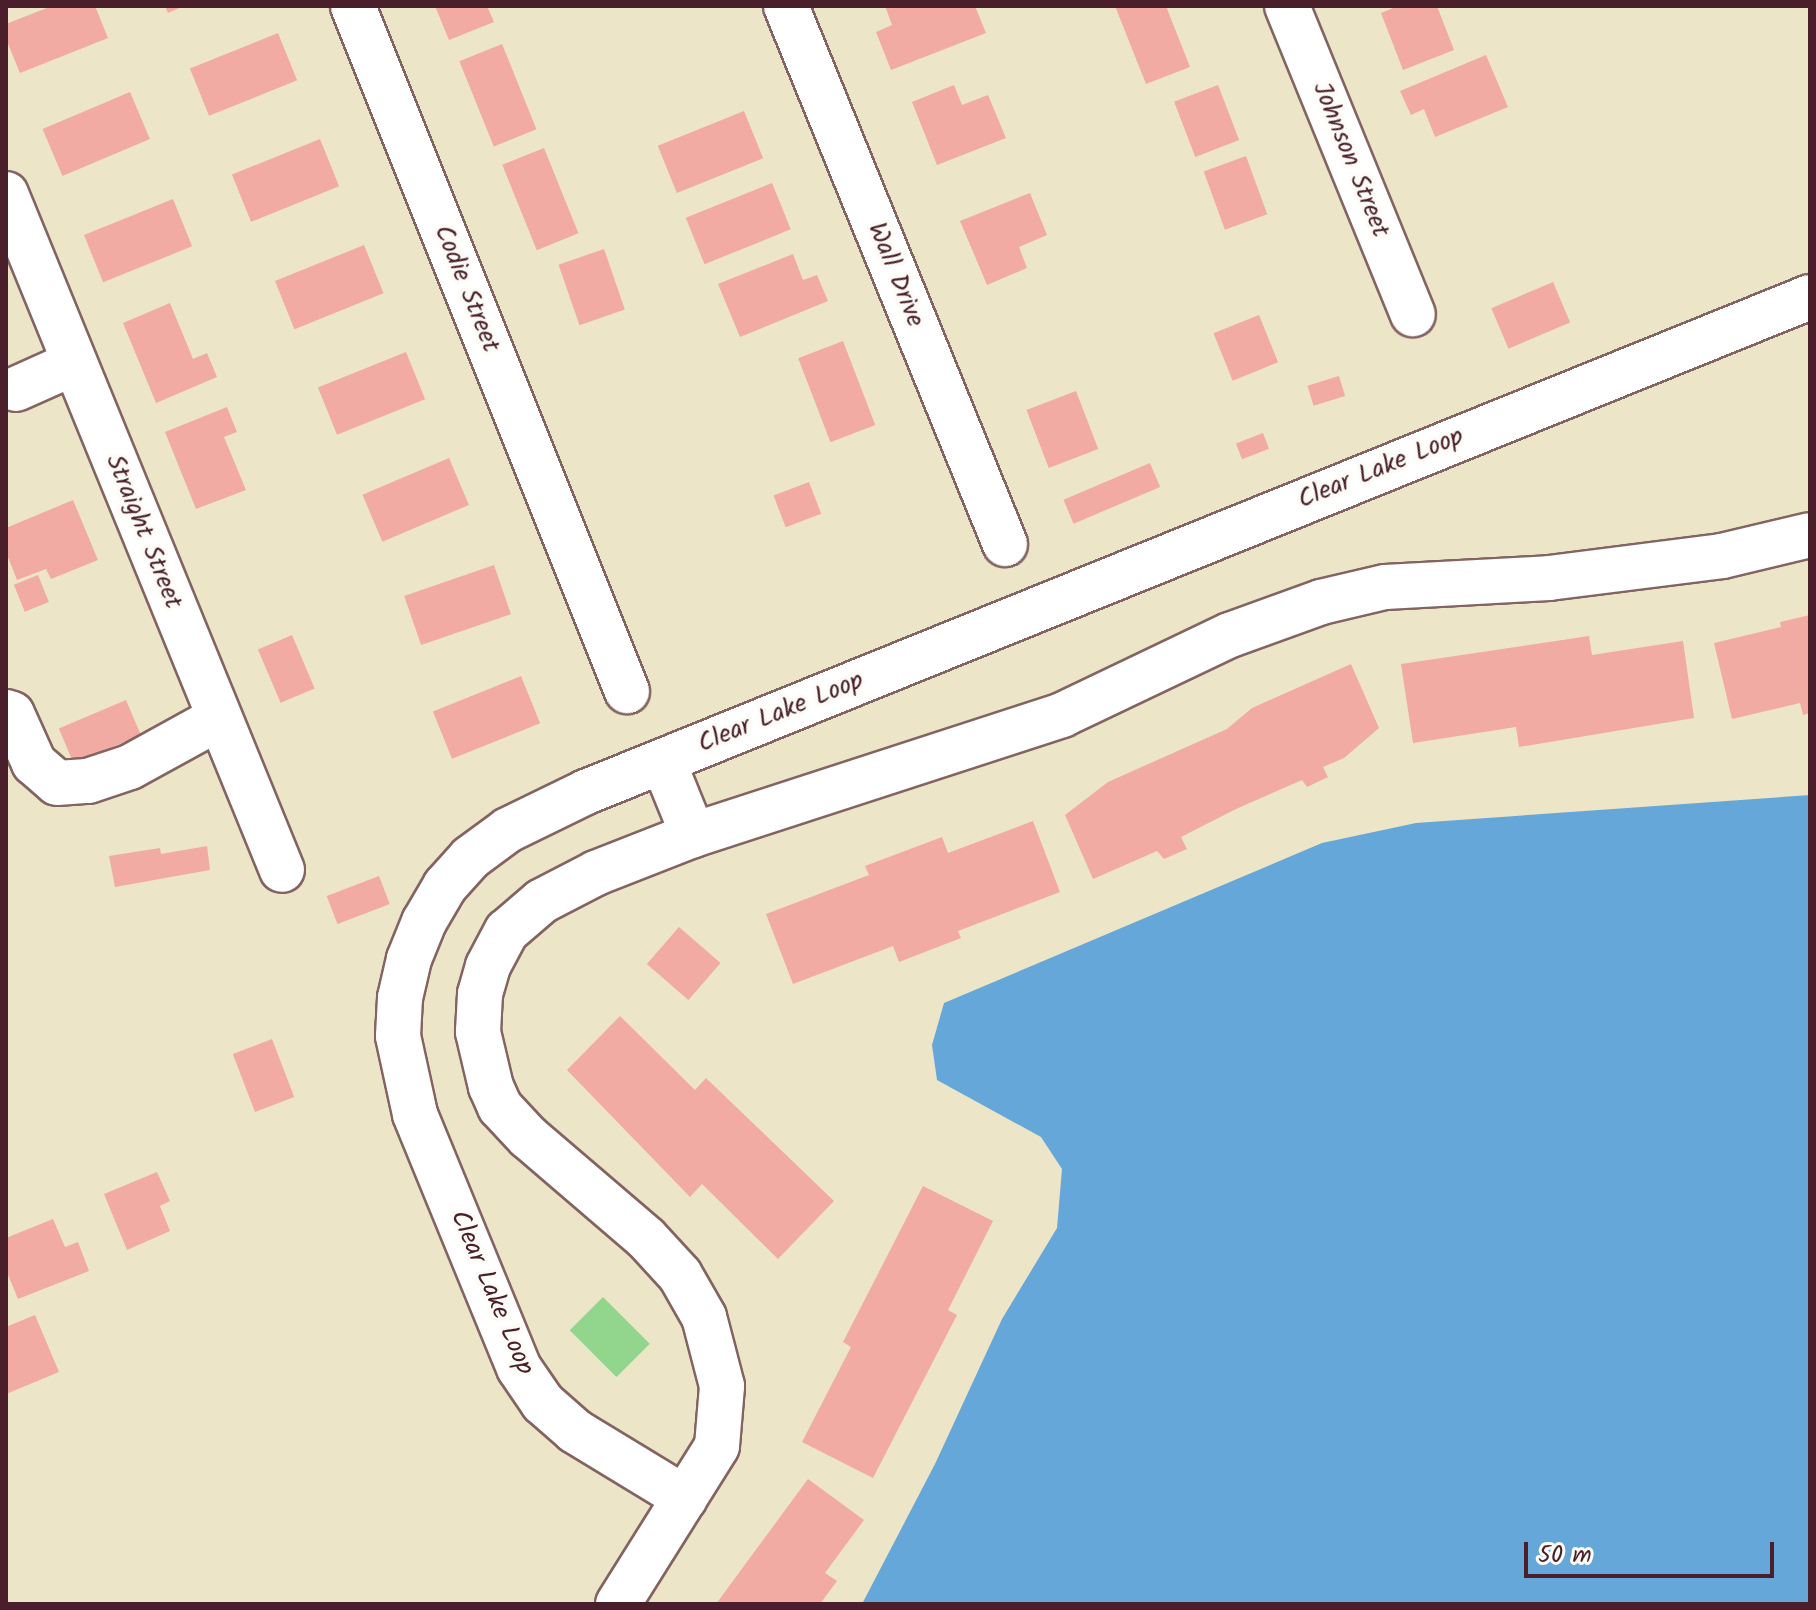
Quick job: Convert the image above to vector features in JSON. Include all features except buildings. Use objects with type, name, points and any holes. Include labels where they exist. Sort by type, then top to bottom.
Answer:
[{"type":"street","name":"Codie Street","points":[[353,6],[627,691]]},
{"type":"street","name":"Wall Drive","points":[[786,6],[1005,544]]},
{"type":"street","name":"Johnson Street","points":[[1287,6],[1413,314]]},
{"type":"street","name":"Straight Street","points":[[6,194],[282,870]]},
{"type":"street","name":"Clear Lake Loop","points":[[685,1498],[575,1431],[543,1403],[519,1368],[415,1114],[398,1036],[400,998],[409,959],[445,886],[470,858],[508,830],[663,761],[1810,297]]},
{"type":"street","points":[[9,399],[74,363]]},
{"type":"street","points":[[618,1604],[717,1446],[723,1406],[718,1363],[704,1317],[693,1295],[665,1257],[509,1120],[491,1087],[478,1032],[480,994],[488,966],[507,931],[542,901],[596,873],[693,835],[1062,715],[1230,635],[1321,602],[1385,587],[1549,578],[1722,556],[1810,535]]},
{"type":"street","points":[[6,712],[12,714],[34,763],[57,783],[88,781],[130,767],[219,718]]},
{"type":"street","points":[[663,761],[693,835]]},
{"type":"green space","points":[[603,1297],[650,1344],[616,1377],[570,1330]]},
{"type":"water","points":[[1810,795],[1810,1604],[862,1604],[935,1464],[1002,1319],[1057,1228],[1062,1169],[1041,1137],[937,1080],[932,1045],[944,1003],[1322,843],[1416,823]]}]
